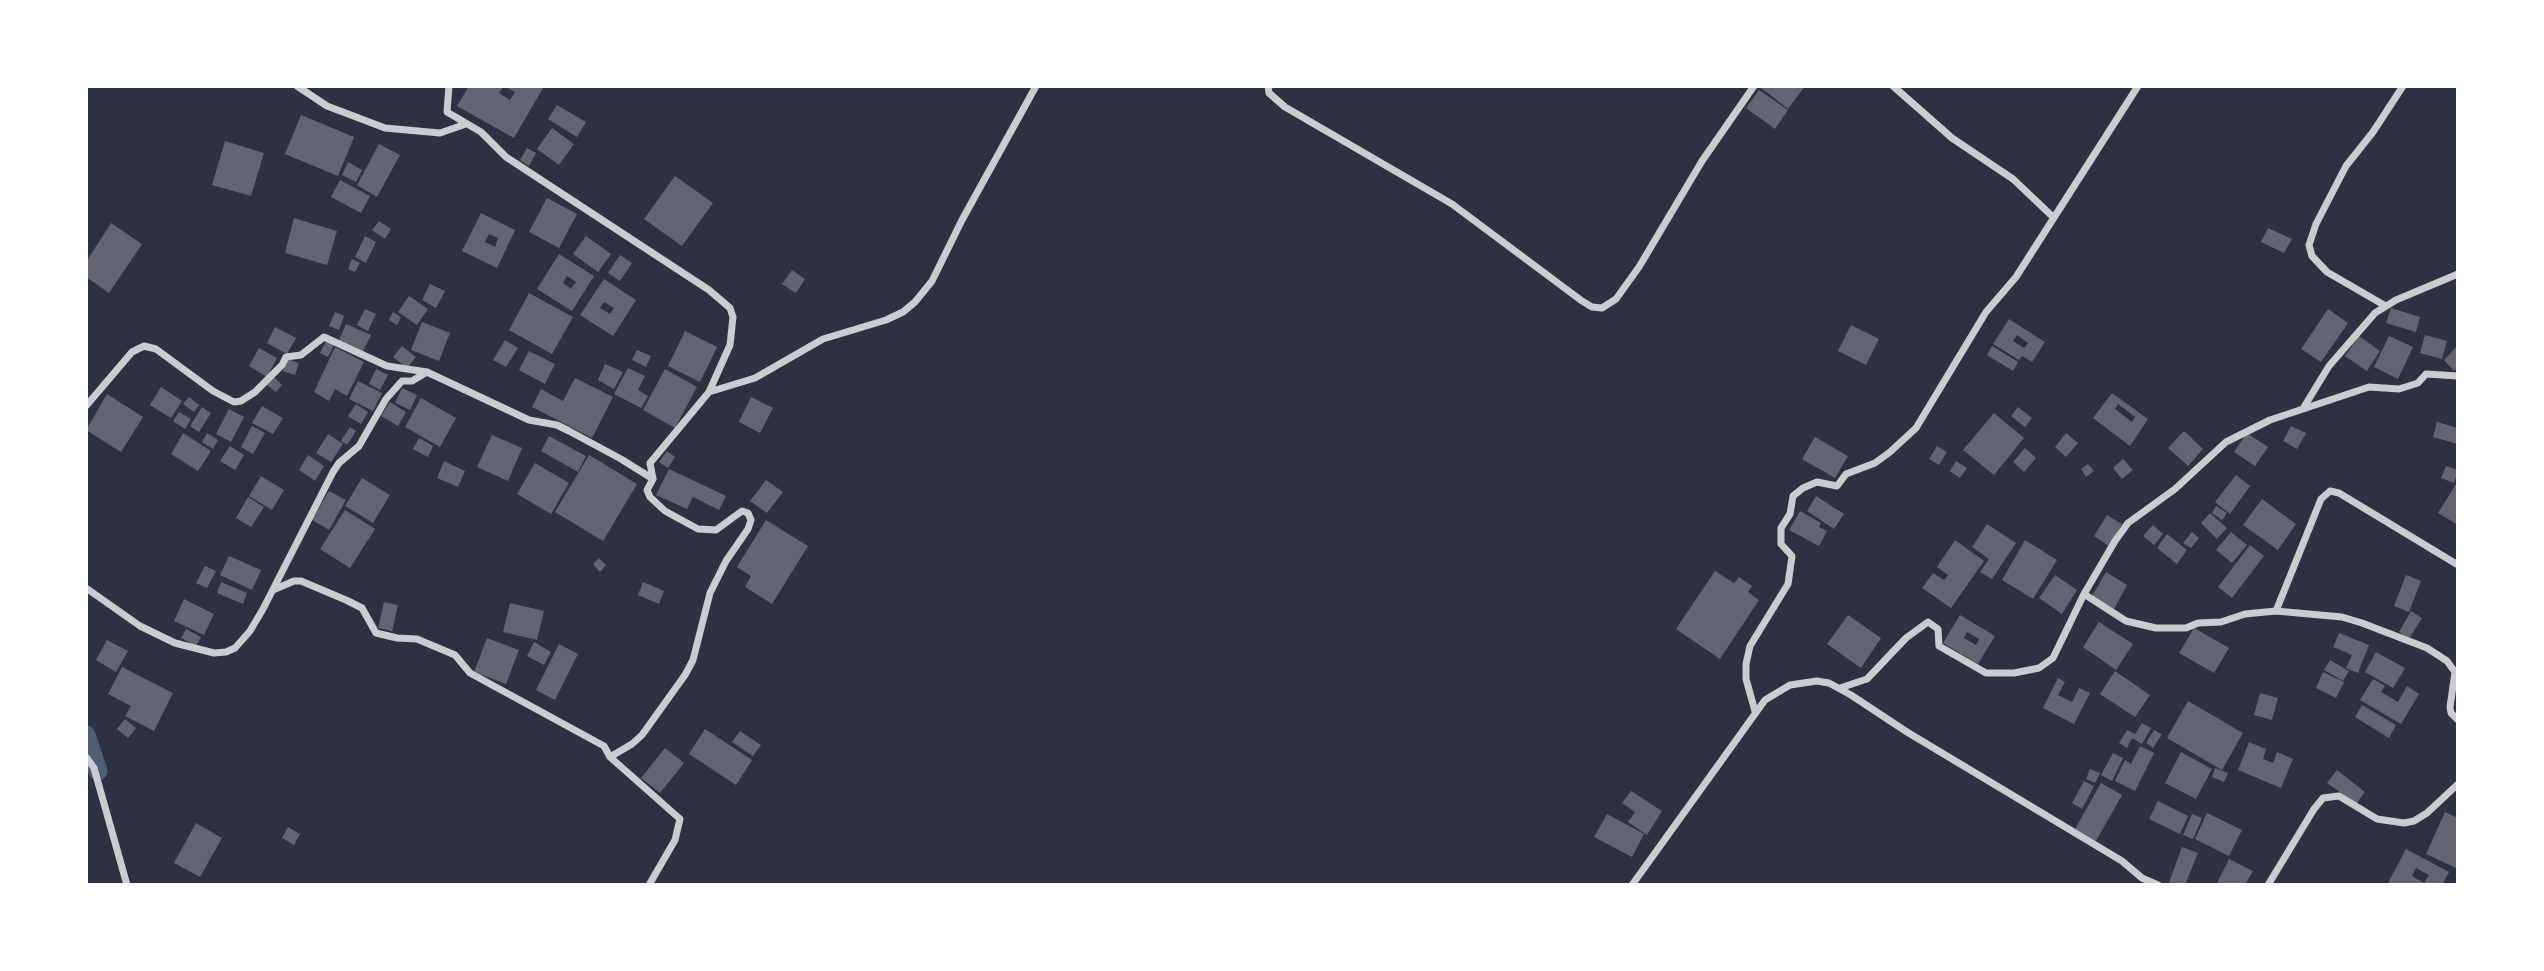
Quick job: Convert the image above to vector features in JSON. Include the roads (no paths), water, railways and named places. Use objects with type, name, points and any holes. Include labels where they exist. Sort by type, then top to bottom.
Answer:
[{"type":"street","points":[[297,86],[327,106],[385,128],[440,133],[466,124]]},
{"type":"street","points":[[449,86],[447,112],[495,144],[506,157],[709,290],[730,308],[733,317],[730,345],[709,392],[650,463],[653,479],[647,490],[650,497],[665,511],[698,529],[716,530],[742,511],[748,513],[751,520],[710,593],[693,660],[685,675],[642,735],[610,757]]},
{"type":"street","points":[[709,392],[755,378],[823,339],[886,320],[903,312],[915,302],[932,281],[962,220],[1036,86]]},
{"type":"street","points":[[1268,86],[1269,93],[1285,107],[1452,204],[1582,301],[1602,309],[1616,299],[1639,267],[1703,161],[1754,86]]},
{"type":"street","points":[[1893,86],[1952,138],[2013,179],[2053,217]]},
{"type":"street","points":[[1755,711],[1746,678],[1746,664],[1750,646],[1788,584],[1792,556],[1781,544],[1781,528],[1790,514],[1793,496],[1817,482],[1837,486],[1846,474],[1875,463],[1905,440],[1925,415],[1986,312],[2016,277],[2138,86]]},
{"type":"street","points":[[2384,305],[2327,272],[2312,256],[2309,245],[2316,224],[2346,166],[2373,132],[2403,86]]},
{"type":"street","points":[[2304,407],[2329,366],[2365,322],[2384,305],[2458,274]]},
{"type":"street","points":[[86,406],[132,352],[144,346],[156,349],[213,391],[234,402],[256,392],[282,365],[286,357],[301,355],[324,337],[387,366],[427,372],[529,420],[569,430],[653,479]]},
{"type":"street","points":[[86,588],[152,633],[193,649],[226,652],[243,641],[273,590],[339,463],[359,446],[386,399],[402,382],[412,381],[427,372]]},
{"type":"street","points":[[1840,688],[1867,679],[1906,638],[1928,622],[1938,629],[1939,646],[1986,673],[2014,673],[2039,668],[2053,658],[2084,594],[2128,523],[2175,489],[2217,449],[2236,435],[2304,407],[2369,387],[2399,388],[2418,383],[2427,374],[2458,376]]},
{"type":"street","points":[[2276,611],[2321,499],[2330,491],[2339,493],[2458,565]]},
{"type":"street","points":[[273,590],[294,581],[310,583],[362,608],[376,633],[417,639],[455,655],[470,673],[604,746],[610,757],[680,819],[675,841],[649,885]]},
{"type":"street","points":[[2084,594],[2126,621],[2156,628],[2186,628],[2198,623],[2221,622],[2245,614],[2276,611],[2342,617],[2439,653],[2455,672],[2450,706],[2458,720]]},
{"type":"street","points":[[1632,885],[1755,711],[1777,691],[1790,685],[1817,681],[1840,688],[1907,732],[2122,861],[2140,882],[2158,885]]},
{"type":"street","points":[[86,757],[94,768],[127,885]]},
{"type":"street","points":[[2268,885],[2323,798],[2339,796],[2377,819],[2404,823],[2414,821],[2427,813],[2458,784]]},
{"type":"waterway","points":[[86,735],[98,771]]}]
